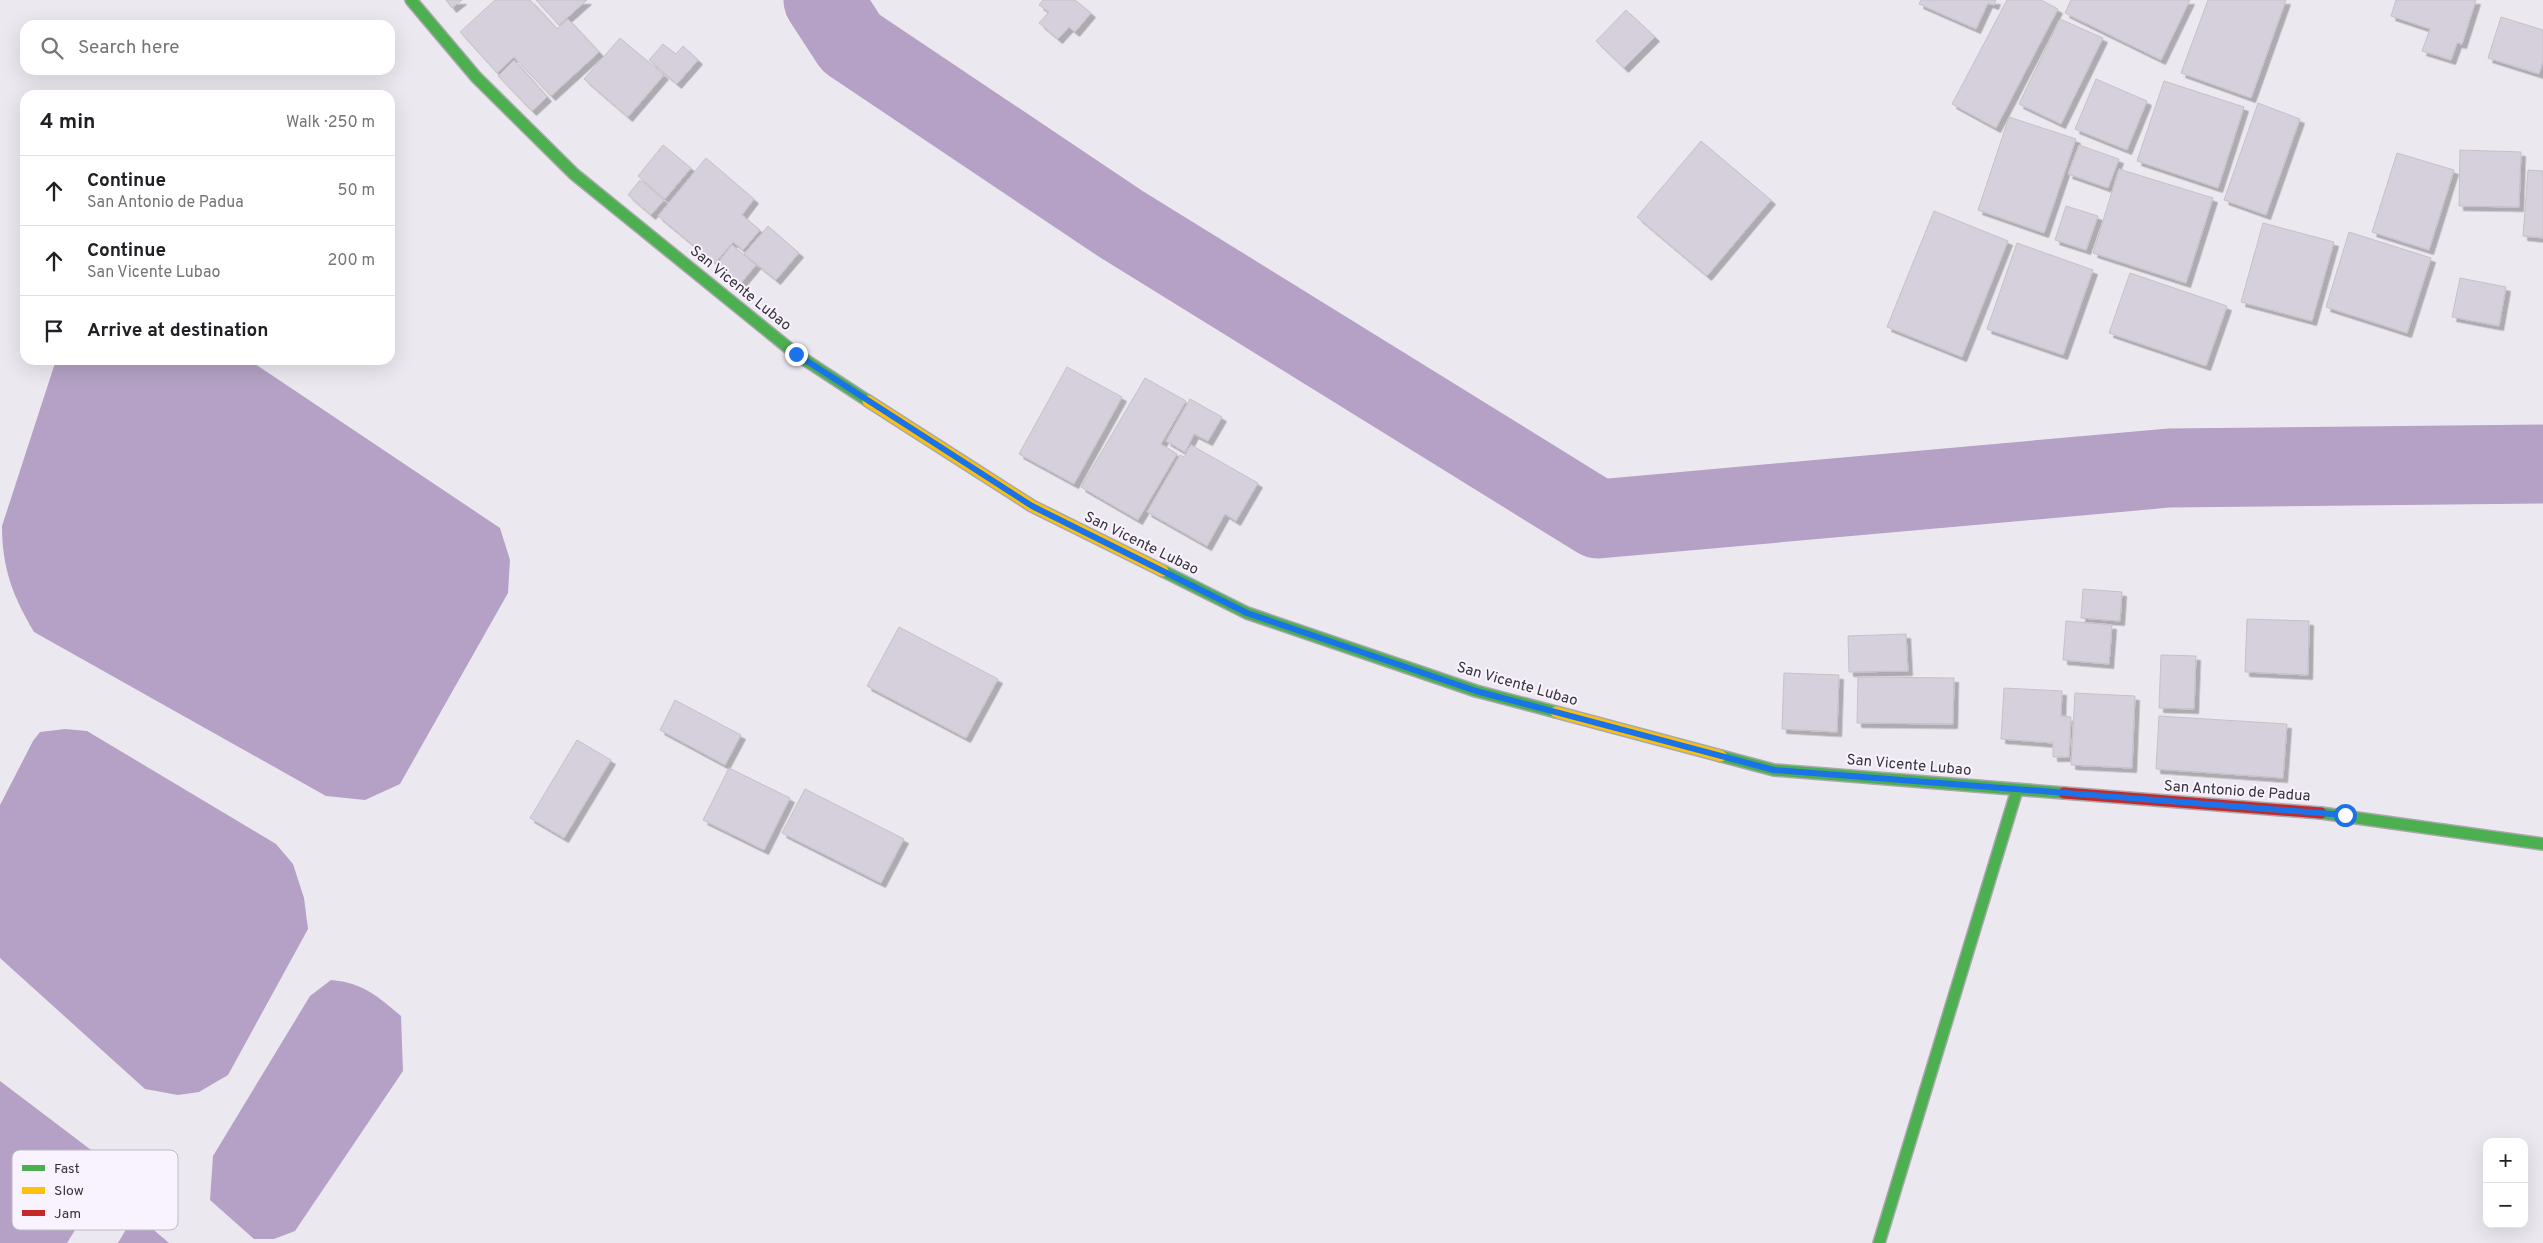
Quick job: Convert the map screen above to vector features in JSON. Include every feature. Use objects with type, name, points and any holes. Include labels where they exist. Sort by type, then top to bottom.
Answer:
[{"type":"street","name":"San Vicente Lubao","points":[[412,0],[476,77],[574,174],[796,354],[1032,506],[1247,613],[1476,691],[1774,770],[2017,790]]},
{"type":"street","name":"San Antonio de Padua","points":[[2017,790],[2345,815],[2543,844]]},
{"type":"street","points":[[1879,1243],[2017,790]]},
{"type":"shaded area","points":[[54,365],[256,365],[500,528],[510,560],[508,593],[400,784],[365,800],[326,796],[34,632],[20,607],[10,582],[4,555],[2,526]]},
{"type":"shaded area","points":[[65,729],[87,731],[276,844],[293,864],[304,898],[308,929],[228,1075],[199,1092],[178,1095],[145,1089],[0,958],[0,805],[33,741],[40,732]]},
{"type":"shaded area","points":[[331,980],[361,987],[401,1016],[403,1071],[295,1231],[274,1239],[254,1239],[210,1200],[213,1156],[310,996]]},
{"type":"shaded area","points":[[0,1081],[91,1150],[12,1150],[12,1230],[75,1230],[67,1243],[0,1243]]},
{"type":"shaded area","points":[[126,1230],[154,1230],[169,1243],[118,1243]]},
{"type":"building","points":[[446,0],[462,0],[452,8]]},
{"type":"building","points":[[495,0],[530,0],[557,29],[568,19],[599,52],[551,96],[514,57],[497,73],[460,32]]},
{"type":"building","points":[[536,0],[587,0],[559,25]]},
{"type":"building","points":[[1043,0],[1075,0],[1091,13],[1075,32],[1069,27],[1058,39],[1039,23],[1049,12],[1039,5]]},
{"type":"building","points":[[1921,0],[1996,0],[1994,5],[1988,3],[1976,29],[1919,4]]},
{"type":"building","points":[[2007,0],[2041,0],[2058,9],[1996,128],[1952,104]]},
{"type":"building","points":[[2071,0],[2190,0],[2161,60],[2065,13]]},
{"type":"building","points":[[2208,0],[2286,0],[2251,98],[2181,73]]},
{"type":"building","points":[[2396,0],[2476,0],[2462,44],[2457,43],[2451,60],[2422,51],[2430,29],[2391,16]]},
{"type":"building","points":[[1626,10],[1655,37],[1624,68],[1596,41]]},
{"type":"building","points":[[2501,17],[2543,30],[2543,62],[2539,74],[2488,58]]},
{"type":"building","points":[[2060,19],[2103,38],[2061,124],[2019,104]]},
{"type":"building","points":[[620,38],[664,75],[628,117],[584,79]]},
{"type":"building","points":[[663,44],[676,54],[683,46],[698,60],[677,84],[649,60]]},
{"type":"building","points":[[514,60],[547,97],[532,111],[498,76]]},
{"type":"building","points":[[2096,79],[2147,101],[2127,150],[2075,129]]},
{"type":"building","points":[[2164,81],[2244,107],[2218,188],[2137,161]]},
{"type":"building","points":[[2258,103],[2300,119],[2266,215],[2224,200]]},
{"type":"building","points":[[2009,117],[2076,139],[2044,233],[1978,210]]},
{"type":"building","points":[[1701,141],[1771,200],[1707,276],[1637,217]]},
{"type":"building","points":[[663,145],[691,168],[665,199],[638,176]]},
{"type":"building","points":[[2079,145],[2119,159],[2108,188],[2068,174]]},
{"type":"building","points":[[2460,150],[2521,152],[2519,207],[2459,206]]},
{"type":"building","points":[[2397,153],[2454,170],[2429,250],[2372,232]]},
{"type":"building","points":[[706,158],[754,199],[742,215],[760,230],[743,250],[733,242],[715,263],[658,216]]},
{"type":"building","points":[[2119,169],[2213,198],[2186,283],[2093,253]]},
{"type":"building","points":[[2528,170],[2543,171],[2543,238],[2523,236]]},
{"type":"building","points":[[640,180],[664,200],[651,215],[628,195]]},
{"type":"building","points":[[2066,206],[2098,216],[2086,250],[2055,240]]},
{"type":"building","points":[[1934,211],[2008,241],[1962,357],[1887,327]]},
{"type":"building","points":[[2263,223],[2334,242],[2312,321],[2241,302]]},
{"type":"building","points":[[768,226],[799,253],[776,280],[744,254]]},
{"type":"building","points":[[2349,232],[2431,258],[2407,333],[2326,307]]},
{"type":"building","points":[[2017,243],[2093,270],[2063,355],[1987,329]]},
{"type":"building","points":[[732,245],[756,265],[741,283],[717,264]]},
{"type":"building","points":[[2130,273],[2227,306],[2206,366],[2109,333]]},
{"type":"building","points":[[2460,278],[2506,287],[2499,326],[2452,317]]},
{"type":"building","points":[[1067,367],[1122,397],[1074,484],[1019,454]]},
{"type":"building","points":[[1145,378],[1186,401],[1161,444],[1177,454],[1138,520],[1081,487]]},
{"type":"building","points":[[1190,399],[1222,417],[1208,441],[1194,434],[1185,452],[1166,441]]},
{"type":"building","points":[[1191,445],[1258,483],[1236,521],[1225,514],[1207,546],[1147,512],[1180,455],[1184,457]]},
{"type":"building","points":[[2083,589],[2122,592],[2120,621],[2081,618]]},
{"type":"building","points":[[2247,619],[2309,621],[2308,675],[2245,672]]},
{"type":"building","points":[[2066,621],[2112,625],[2109,664],[2063,660]]},
{"type":"building","points":[[899,627],[998,679],[966,738],[867,686]]},
{"type":"building","points":[[1906,634],[1908,671],[1849,672],[1848,636]]},
{"type":"building","points":[[2161,655],[2196,656],[2194,709],[2159,708]]},
{"type":"building","points":[[1784,673],[1839,675],[1837,732],[1782,729]]},
{"type":"building","points":[[1858,677],[1954,678],[1953,724],[1857,723]]},
{"type":"building","points":[[2004,688],[2062,691],[2061,716],[2071,717],[2069,757],[2053,757],[2053,743],[2001,739]]},
{"type":"building","points":[[2075,693],[2135,696],[2132,768],[2071,765]]},
{"type":"building","points":[[675,700],[741,735],[725,765],[660,730]]},
{"type":"building","points":[[2159,716],[2287,724],[2283,778],[2156,769]]},
{"type":"building","points":[[577,740],[611,760],[564,838],[530,818]]},
{"type":"building","points":[[729,768],[790,798],[764,850],[703,820]]},
{"type":"building","points":[[805,789],[904,839],[881,883],[782,833]]},
{"type":"waterway","points":[[823,0],[851,43],[1121,224],[1598,519],[2169,468],[2543,464]]},
{"type":"traffic: fast","points":[[411,0],[476,77],[574,174],[796,354],[868,401]]},
{"type":"traffic: fast","points":[[1163,571],[1247,613],[1476,691],[1556,712]]},
{"type":"traffic: fast","points":[[1721,756],[1774,770],[2064,793]]},
{"type":"traffic: fast","points":[[1879,1243],[2017,790]]},
{"type":"traffic: fast","points":[[2321,813],[2543,844]]},
{"type":"traffic: slow","points":[[868,401],[1032,506],[1163,571]]},
{"type":"traffic: slow","points":[[1556,712],[1721,756]]},
{"type":"traffic: jam","points":[[2064,793],[2321,813]]},
{"type":"route","points":[[796,354],[1032,506],[1247,613],[1476,691],[1774,770],[2345,815]]}]
